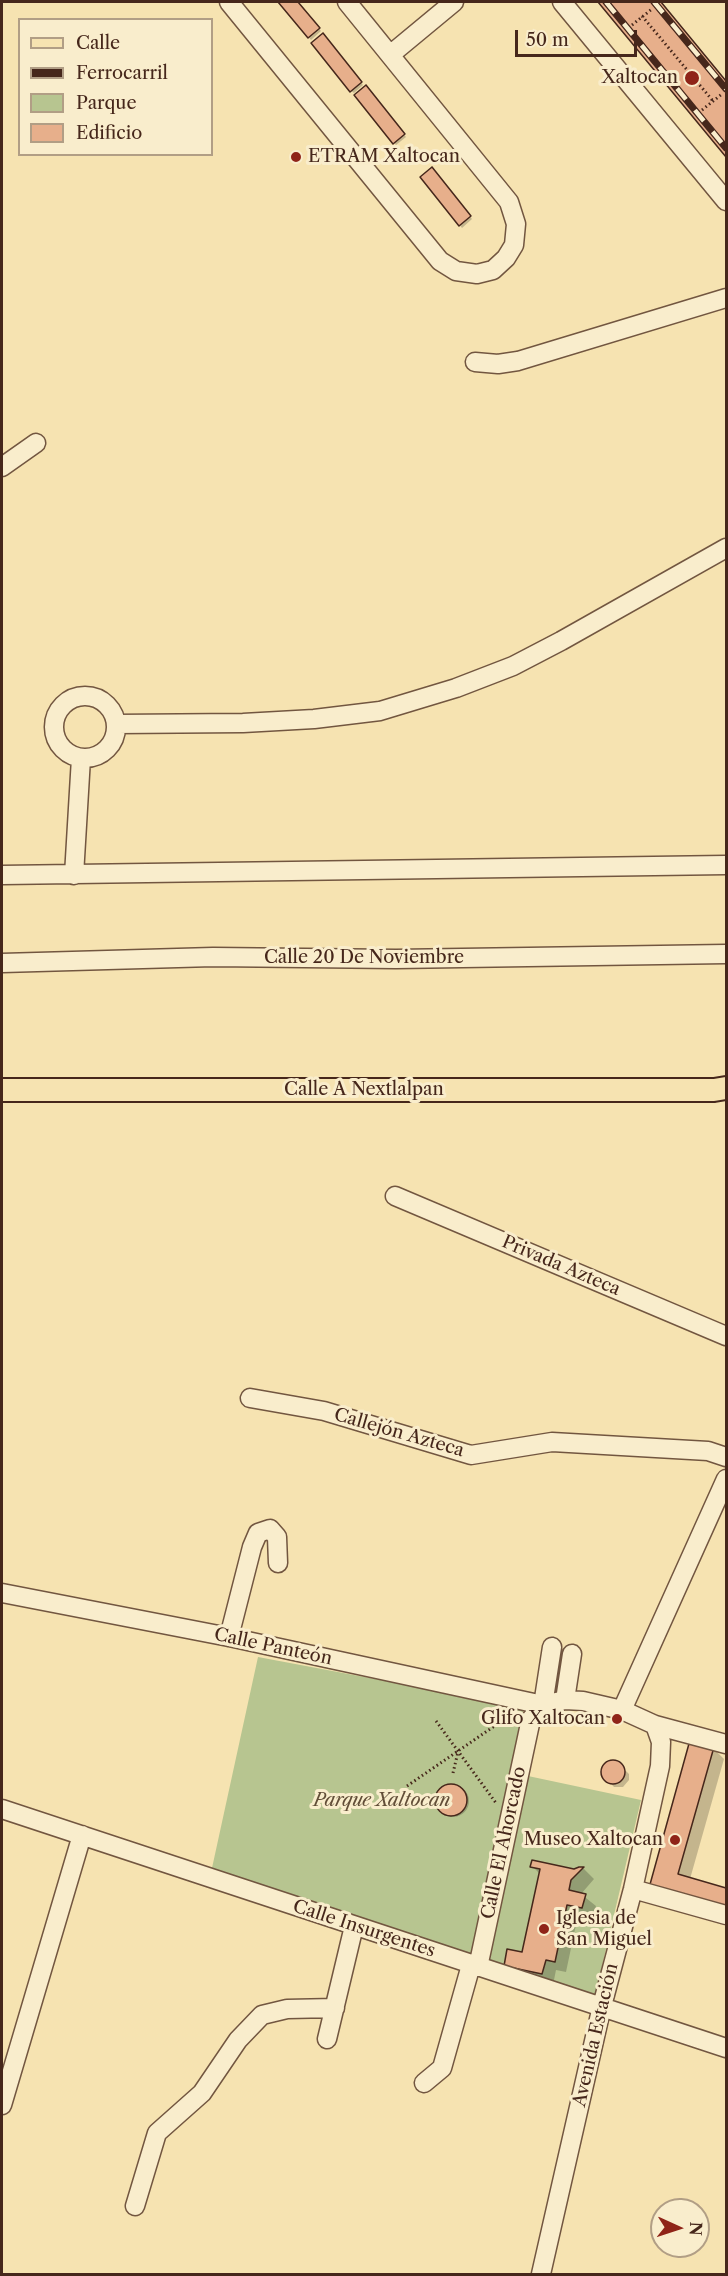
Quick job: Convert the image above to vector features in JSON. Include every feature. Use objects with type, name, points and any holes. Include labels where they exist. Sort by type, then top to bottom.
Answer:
[{"type":"main road","name":"Calle A Nextlalpan","points":[[2,1090],[678,1090],[726,1088]]},
{"type":"street","points":[[229,2],[440,261],[456,271],[477,274],[493,270],[506,258],[514,245],[516,224],[509,202],[347,2]]},
{"type":"street","points":[[390,55],[454,2]]},
{"type":"street","points":[[562,2],[726,201]]},
{"type":"street","points":[[475,362],[498,364],[518,361],[726,298]]},
{"type":"street","points":[[2,467],[36,443]]},
{"type":"street","points":[[116,724],[243,723],[314,719],[380,711],[456,688],[513,666],[726,548]]},
{"type":"street","points":[[89,696],[102,701],[112,711],[116,724],[114,738],[106,750],[94,757],[81,758],[68,753],[58,743],[54,730],[56,716],[63,705],[75,697],[89,696]]},
{"type":"street","points":[[74,875],[81,758]]},
{"type":"street","points":[[2,875],[726,865]]},
{"type":"street","name":"Calle 20 De Noviembre","points":[[2,963],[213,957],[396,959],[726,954]]},
{"type":"street","name":"Privada Azteca","points":[[395,1196],[726,1336]]},
{"type":"street","name":"Callejón Azteca","points":[[250,1398],[324,1411],[471,1455],[552,1442],[708,1451],[726,1457]]},
{"type":"street","points":[[622,1710],[726,1479]]},
{"type":"street","points":[[230,1637],[252,1547],[258,1533],[270,1529],[277,1537],[278,1563]]},
{"type":"street","name":"Calle Panteón","points":[[2,1593],[230,1637],[543,1705]]},
{"type":"street","points":[[543,1705],[552,1647]]},
{"type":"street","points":[[566,1700],[572,1654]]},
{"type":"street","points":[[523,1716],[543,1705],[566,1700],[584,1701],[622,1710],[655,1725],[726,1744]]},
{"type":"street","name":"Calle El Ahorcado","points":[[424,2083],[442,2068],[474,1966],[509,1821],[523,1716]]},
{"type":"street","name":"Avenida Estación","points":[[541,2274],[660,1766],[660,1742],[655,1725]]},
{"type":"street","name":"Calle Insurgentes","points":[[2,1809],[726,2048]]},
{"type":"street","points":[[2,2105],[82,1835]]},
{"type":"street","points":[[633,1889],[726,1915]]},
{"type":"street","points":[[327,2040],[354,1926]]},
{"type":"street","points":[[135,2206],[157,2133],[202,2093],[238,2040],[262,2014],[287,2010],[335,2008]]},
{"type":"path","points":[[632,25],[652,9]]},
{"type":"path","points":[[642,16],[713,101]]},
{"type":"path","points":[[702,110],[722,94]]},
{"type":"path","points":[[406,1786],[458,1751],[523,1716]]},
{"type":"path","points":[[436,1721],[509,1821]]},
{"type":"path","points":[[453,1773],[458,1751]]},
{"type":"green space","name":"Parque Xaltocan","points":[[258,1657],[524,1707],[471,1955],[212,1868]]},
{"type":"green space","points":[[528,1776],[641,1800],[595,1996],[488,1962]]},
{"type":"building","points":[[278,2],[298,2],[320,28],[308,38]]},
{"type":"building","name":"Xaltocan","points":[[598,2],[661,2],[726,81],[726,157]]},
{"type":"building","points":[[323,33],[362,82],[350,92],[311,43]]},
{"type":"building","points":[[366,85],[405,134],[393,144],[354,95]]},
{"type":"building","points":[[432,167],[471,216],[459,226],[420,177]]},
{"type":"building","name":"Museo Xaltocan","points":[[690,1740],[714,1747],[678,1874],[726,1888],[726,1910],[649,1888]]},
{"type":"building","points":[[613,1760],[621,1764],[625,1772],[621,1780],[613,1784],[605,1780],[601,1772],[605,1764]]},
{"type":"building","points":[[451,1784],[463,1788],[467,1800],[463,1812],[451,1816],[439,1812],[435,1800],[439,1788]]},
{"type":"building","name":"Iglesia de San Miguel","points":[[532,1860],[574,1869],[584,1867],[571,1880],[569,1890],[586,1894],[582,1908],[567,1905],[555,1962],[546,1960],[542,1974],[504,1966],[507,1949],[522,1952],[540,1869],[530,1867]]},
{"type":"railway","points":[[606,2],[726,148]]},
{"type":"railway","points":[[654,2],[726,89]]},
{"type":"place","name":"Xaltocan","points":[[692,78]]},
{"type":"place","name":"ETRAM Xaltocan","points":[[296,157]]},
{"type":"place","name":"Glifo Xaltocan","points":[[617,1719]]},
{"type":"place","name":"Museo Xaltocan","points":[[675,1840]]},
{"type":"place","name":"Iglesia de San Miguel","points":[[544,1929]]}]
